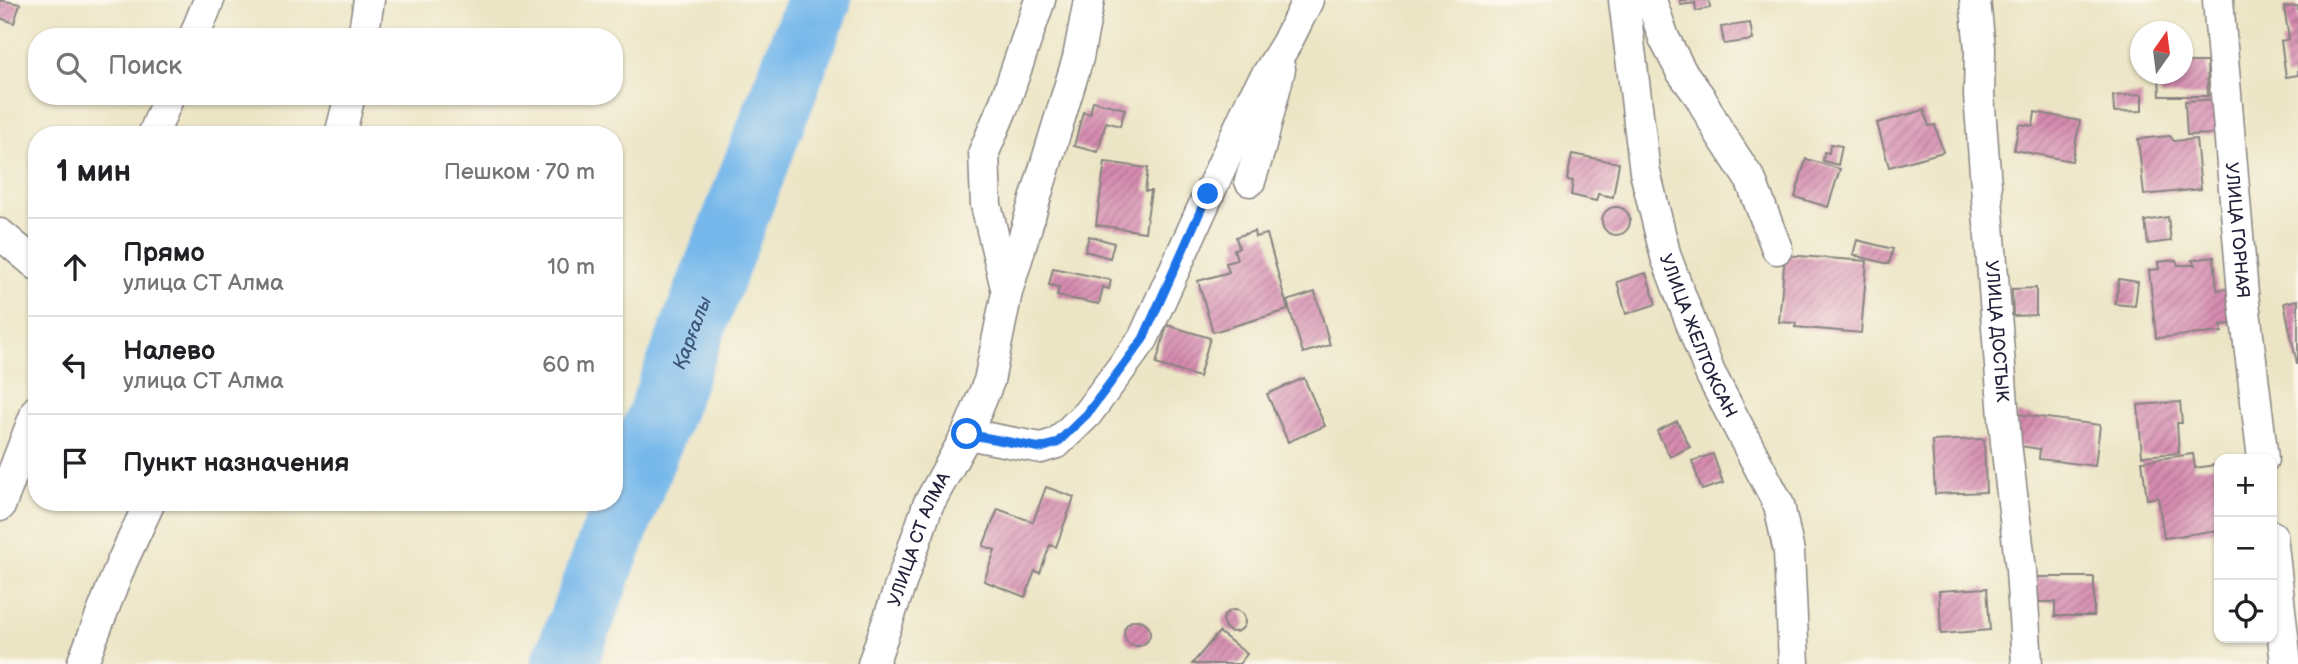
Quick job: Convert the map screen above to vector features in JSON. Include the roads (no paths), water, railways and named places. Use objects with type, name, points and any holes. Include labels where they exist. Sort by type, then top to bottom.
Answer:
[{"type":"street","points":[[198,28],[209,0]]},
{"type":"street","points":[[364,28],[369,0]]},
{"type":"street","points":[[1007,292],[985,205],[984,152],[1005,102],[1040,0]]},
{"type":"street","name":"УЛИЦА СТ АЛМА","points":[[873,664],[928,505],[967,434],[989,381],[1007,292],[1079,58],[1089,0]]},
{"type":"street","points":[[967,434],[1041,448],[1057,443],[1087,414],[1143,339],[1252,99],[1286,44],[1308,0]]},
{"type":"street","name":"УЛИЦА ЖЕЛТОКСАН","points":[[1624,0],[1646,172],[1666,257],[1710,373],[1779,505],[1789,552],[1794,664]]},
{"type":"street","points":[[1651,0],[1664,38],[1681,71],[1751,181],[1777,249]]},
{"type":"street","name":"УЛИЦА ДОСТЫК","points":[[1975,0],[1980,50],[1979,95],[2006,443],[2021,570],[2027,664]]},
{"type":"street","name":"УЛИЦА ГОРНАЯ","points":[[2218,0],[2243,294],[2262,454]]},
{"type":"street","points":[[1250,181],[1286,44]]},
{"type":"street","points":[[157,126],[165,105]]},
{"type":"street","points":[[342,126],[348,105]]},
{"type":"street","points":[[0,234],[28,257]]},
{"type":"street","points":[[0,506],[28,433]]},
{"type":"street","points":[[82,664],[122,562],[146,511]]},
{"type":"street","points":[[2277,580],[2286,664]]},
{"type":"waterway","name":"Қарғалы","points":[[623,510],[819,0]]},
{"type":"waterway","name":"Қарғалы","points":[[564,664],[623,511]]}]
